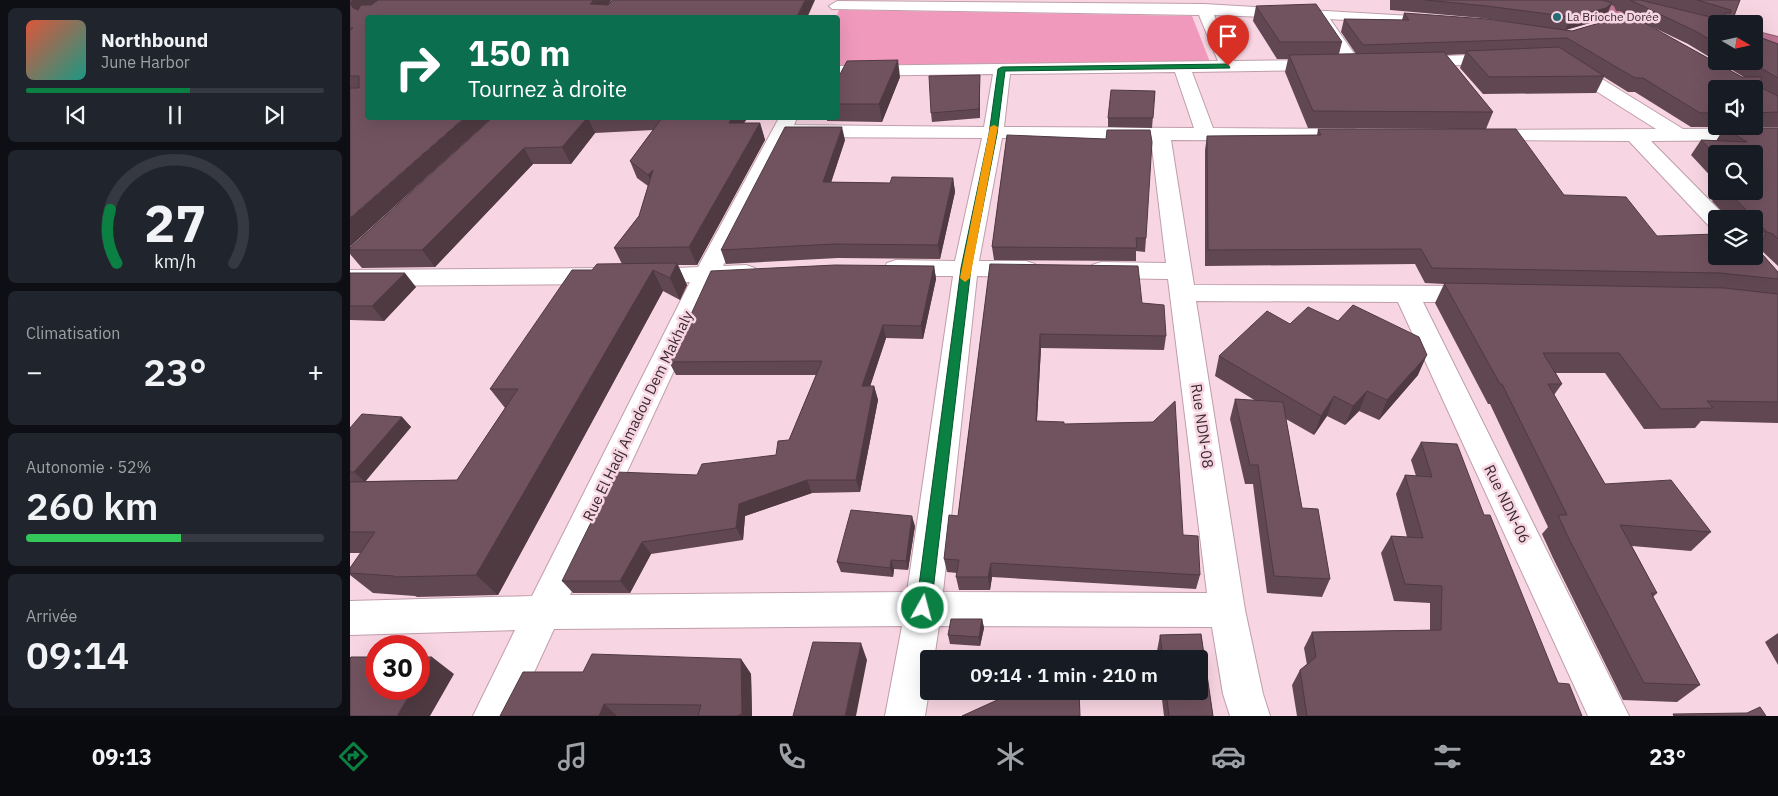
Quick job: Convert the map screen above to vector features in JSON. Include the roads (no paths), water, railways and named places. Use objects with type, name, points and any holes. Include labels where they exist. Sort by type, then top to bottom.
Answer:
[{"type":"highway","points":[[1763,38],[1778,42]]},
{"type":"street","points":[[836,8],[1029,4],[1318,13],[1456,23]]},
{"type":"street","points":[[1592,6],[1635,17]]},
{"type":"street","points":[[1204,10],[1228,66]]},
{"type":"street","points":[[1318,13],[1353,65]]},
{"type":"street","points":[[1555,57],[1681,136]]},
{"type":"street","points":[[1398,63],[1518,58]]},
{"type":"street","points":[[1443,61],[1456,76]]},
{"type":"street","points":[[840,71],[1371,64]]},
{"type":"street","points":[[1182,67],[1206,135]]},
{"type":"street","points":[[904,716],[923,608],[966,268],[993,134],[1002,69]]},
{"type":"street","points":[[784,124],[993,134],[1375,135]]},
{"type":"street","name":"Rue El Hadj Amadou Dem Makhaly","points":[[493,716],[706,275],[784,124]]},
{"type":"street","points":[[1465,136],[1499,128],[1635,136],[1778,134]]},
{"type":"street","name":"Rue NDN-08","points":[[1160,134],[1227,610],[1243,694],[1250,716]]},
{"type":"street","points":[[1635,136],[1708,212]]},
{"type":"street","points":[[352,266],[706,275],[772,272]]},
{"type":"street","points":[[877,268],[1053,269]]},
{"type":"street","points":[[1082,269],[1181,282],[1406,293],[1503,295]]},
{"type":"street","name":"Rue NDN-06","points":[[1406,293],[1609,716]]},
{"type":"street","points":[[350,618],[544,611],[923,608],[1227,610]]},
{"type":"place","name":"La Brioche Dorée","points":[[1557,17]]}]
